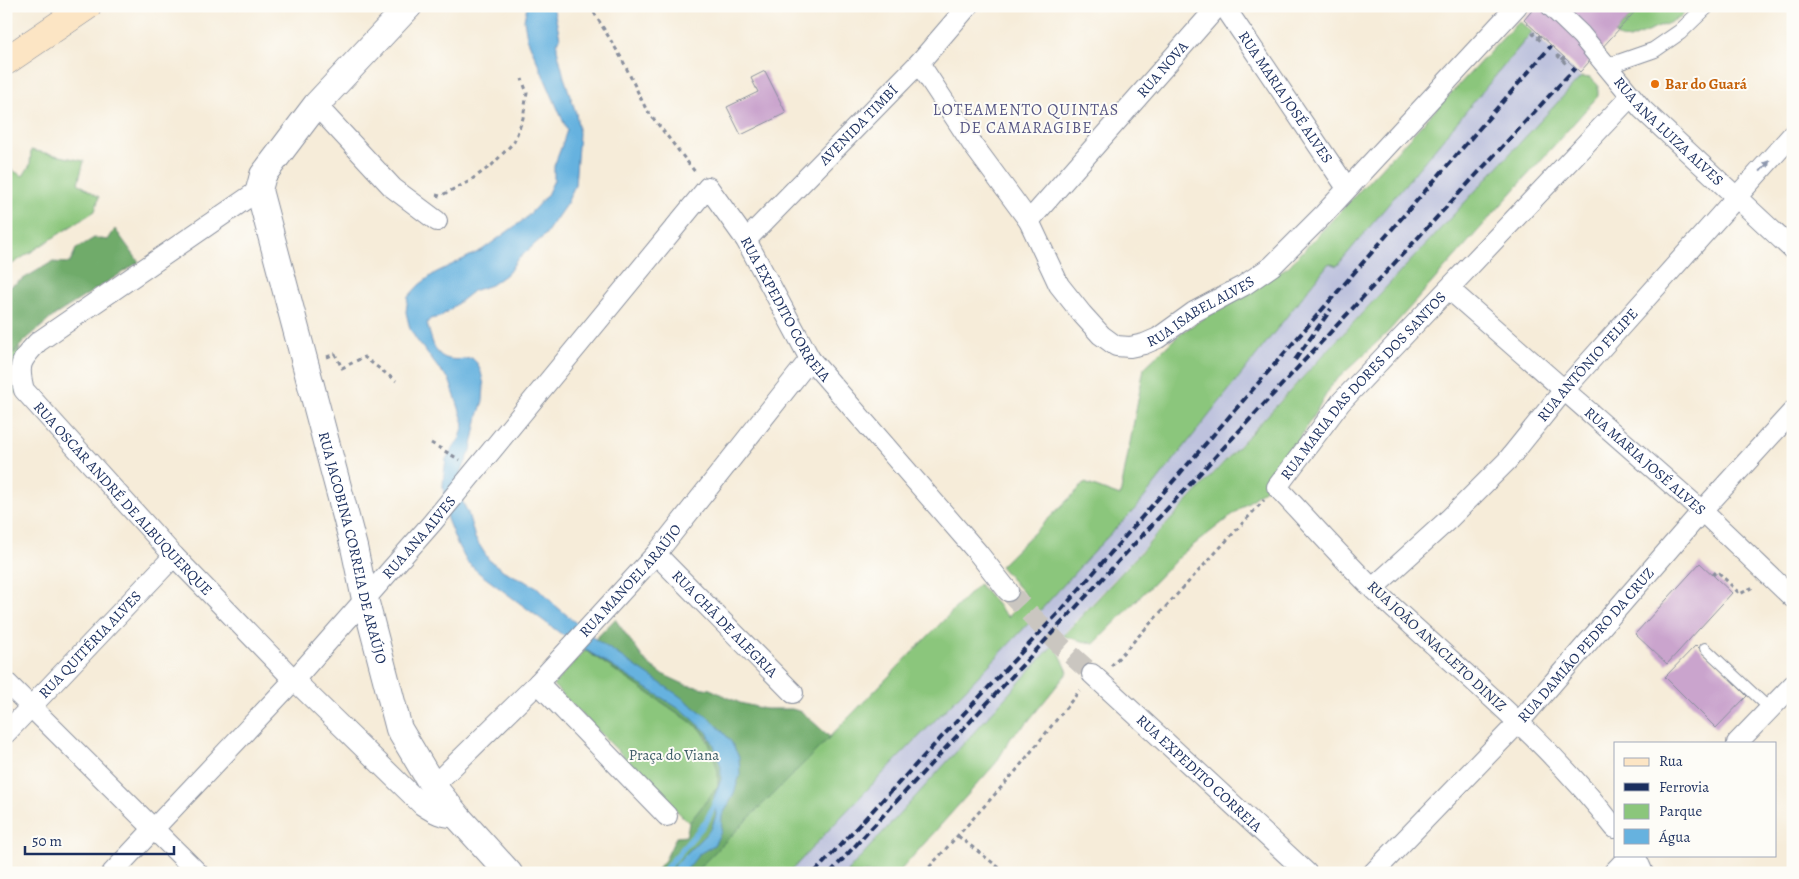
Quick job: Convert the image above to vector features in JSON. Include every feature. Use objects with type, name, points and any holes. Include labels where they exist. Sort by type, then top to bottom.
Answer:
[{"type":"main road","points":[[6,61],[87,6]]},
{"type":"street","points":[[259,190],[263,175],[316,105],[409,6]]},
{"type":"street","name":"AVENIDA TIMBÍ","points":[[746,240],[919,63],[968,6]]},
{"type":"street","name":"RUA NOVA","points":[[1029,221],[1218,6]]},
{"type":"street","name":"RUA MARIA JOSÉ ALVES","points":[[1224,6],[1347,188]]},
{"type":"street","name":"RUA ISABEL ALVES","points":[[919,63],[973,145],[1029,221],[1059,285],[1101,335],[1116,346],[1130,347],[1158,338],[1194,312],[1243,286],[1272,266],[1298,241],[1517,6]]},
{"type":"street","name":"RUA ANA LUIZA ALVES","points":[[1552,6],[1581,35],[1642,109],[1793,250]]},
{"type":"street","points":[[1608,66],[1654,50],[1680,32],[1707,6]]},
{"type":"street","name":"RUA MARIA DAS DORES DOS SANTOS","points":[[1277,487],[1341,402],[1631,96]]},
{"type":"street","points":[[316,105],[393,188],[437,221]]},
{"type":"street","name":"RUA ANTÔNIO FELIPE","points":[[1373,588],[1407,559],[1507,461],[1564,390],[1793,134]]},
{"type":"street","name":"RUA EXPEDITO CORREIA","points":[[708,187],[746,240],[810,359],[978,552],[1008,591]]},
{"type":"street","name":"RUA ANA ALVES","points":[[112,873],[294,680],[432,523],[708,187]]},
{"type":"street","name":"RUA JACOBINA CORREIA DE ARAÚJO","points":[[259,190],[354,547],[365,599],[399,729],[433,786],[458,817],[509,873]]},
{"type":"street","name":"RUA OSCAR ANDRÉ DE ALBUQUERQUE","points":[[259,190],[38,342],[23,358],[19,374],[24,390],[174,556],[294,680],[422,805],[446,818],[458,817]]},
{"type":"street","name":"RUA MARIA JOSÉ ALVES","points":[[1449,289],[1702,511],[1793,598]]},
{"type":"street","name":"RUA MANOEL ARAÚJO","points":[[433,786],[538,683],[656,554],[810,359]]},
{"type":"street","name":"RUA DAMIÃO PEDRO DA CRUZ","points":[[1373,873],[1519,722],[1702,511],[1793,411]]},
{"type":"street","name":"RUA JOÃO ANACLETO DINIZ","points":[[1277,487],[1373,588],[1519,722],[1614,827]]},
{"type":"street","name":"RUA CHÃ DE ALEGRIA","points":[[656,554],[793,693]]},
{"type":"street","name":"RUA QUITÉRIA ALVES","points":[[6,733],[174,556]]},
{"type":"street","name":"RUA EXPEDITO CORREIA","points":[[1096,677],[1307,873]]},
{"type":"street","points":[[6,682],[198,873]]},
{"type":"street","points":[[538,683],[667,816]]},
{"type":"street","points":[[1738,742],[1793,685]]},
{"type":"street","points":[[1614,873],[1629,856]]},
{"type":"street","points":[[1635,856],[1643,873]]},
{"type":"lane","points":[[1705,648],[1770,709]]},
{"type":"path","points":[[590,6],[622,59],[646,109],[708,187]]},
{"type":"path","points":[[1540,35],[1539,37],[1533,34],[1543,43]]},
{"type":"path","points":[[1565,58],[1563,59],[1558,56],[1568,66]]},
{"type":"path","points":[[430,194],[440,196],[468,182],[492,165],[514,142],[523,118],[527,93],[522,79]]},
{"type":"path","points":[[306,366],[335,354],[342,368],[364,357],[396,381]]},
{"type":"path","points":[[431,443],[462,461]]},
{"type":"path","name":"RUA MARIA DAS DORES DOS SANTOS","points":[[924,873],[1015,772],[1096,677],[1277,487]]},
{"type":"path","points":[[1713,575],[1717,570],[1740,594],[1772,578]]},
{"type":"path","points":[[958,836],[1006,873]]},
{"type":"shaded area","points":[[1532,32],[1581,77],[1055,643],[846,873],[789,873],[866,789],[1014,639],[1111,532],[1136,508],[1329,263],[1337,265]]},
{"type":"green space","points":[[1640,6],[1689,6],[1680,17],[1669,23],[1630,39],[1620,38],[1615,34]]},
{"type":"green space","points":[[1519,21],[1532,32],[1337,266],[1329,263],[1136,508],[1104,540],[1012,641],[789,873],[694,873],[979,584],[1008,617],[1026,596],[1000,566],[1085,483],[1120,496],[1144,368],[1181,333],[1239,295],[1288,267]]},
{"type":"green space","points":[[1581,77],[1591,78],[1598,85],[1598,96],[1388,332],[1333,383],[1273,483],[1182,554],[1094,644],[1063,636]]},
{"type":"green space","points":[[31,150],[84,161],[78,183],[99,197],[95,211],[6,268],[6,169],[8,168],[23,176],[30,165]]},
{"type":"green space","points":[[115,229],[139,262],[55,315],[10,356],[6,354],[6,289],[52,262],[70,263],[76,249],[94,238],[108,240]]},
{"type":"green space","points":[[20,348],[16,393],[6,398],[6,354],[10,356]]},
{"type":"green space","points":[[615,619],[645,661],[662,674],[686,685],[710,689],[740,703],[765,709],[792,709],[802,712],[830,737],[694,873],[654,873],[665,860],[676,837],[686,836],[689,823],[718,786],[718,771],[708,738],[700,728],[585,650]]},
{"type":"green space","points":[[1055,643],[1068,672],[1025,725],[1012,736],[996,763],[898,873],[846,873]]},
{"type":"green space","name":"Praça do Viana","points":[[585,650],[700,728],[704,733],[717,765],[719,773],[718,786],[689,823],[553,685]]},
{"type":"water","points":[[527,6],[553,6],[560,38],[557,49],[576,113],[579,133],[575,185],[567,203],[545,235],[516,261],[509,272],[491,285],[473,291],[440,317],[430,319],[427,323],[432,342],[439,354],[451,359],[472,358],[477,363],[481,372],[484,385],[483,401],[471,450],[455,486],[468,513],[475,538],[489,560],[504,571],[537,587],[595,639],[713,721],[730,740],[739,757],[740,775],[733,796],[722,816],[721,832],[714,845],[699,854],[684,873],[667,873],[711,829],[716,815],[714,797],[721,780],[721,767],[714,745],[707,732],[686,713],[564,636],[467,562],[447,519],[443,486],[446,459],[460,438],[464,424],[449,379],[416,339],[410,329],[406,312],[408,297],[419,285],[435,273],[482,250],[525,219],[547,195],[554,180],[554,166],[567,130],[527,38],[524,20]]},
{"type":"building","points":[[1536,6],[1640,6],[1580,72],[1524,20]]},
{"type":"building","points":[[765,71],[786,113],[741,135],[727,107],[758,92],[751,78]]},
{"type":"building","points":[[1700,563],[1732,593],[1667,664],[1635,634]]},
{"type":"building","points":[[1696,645],[1747,696],[1716,728],[1665,677]]},
{"type":"waterway","points":[[662,873],[706,822],[718,797]]},
{"type":"tunnel","points":[[1008,591],[1059,644],[1092,674]]},
{"type":"railway","points":[[814,873],[1063,608],[1551,46]]},
{"type":"railway","points":[[830,873],[1575,68]]},
{"type":"railway","points":[[1295,360],[1331,309]]},
{"type":"place","name":"Bar do Guará","points":[[1655,84]]},
{"type":"district","name":"LOTEAMENTO QUINTAS DE CAMARAGIBE","points":[[1026,118]]}]
